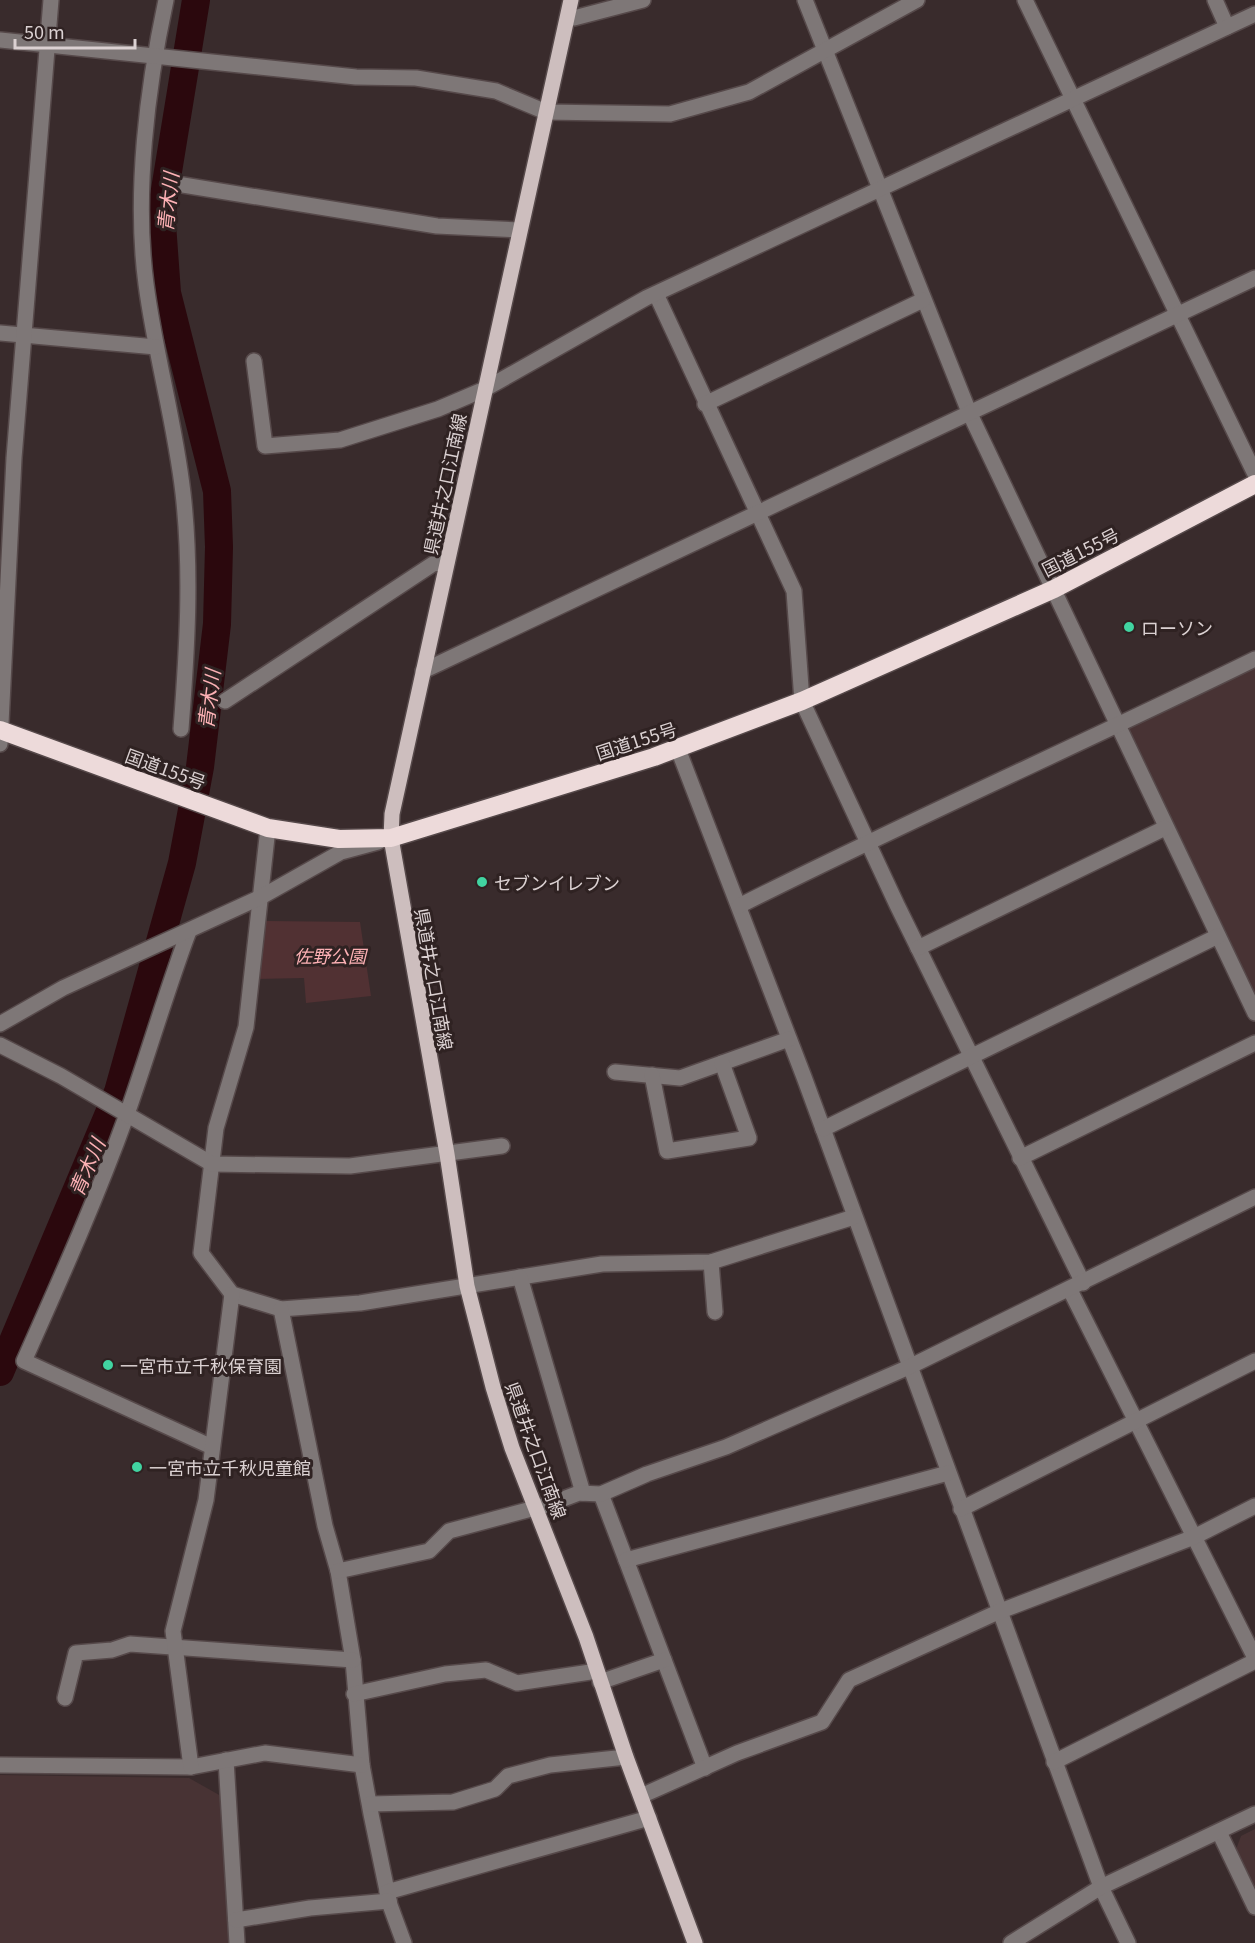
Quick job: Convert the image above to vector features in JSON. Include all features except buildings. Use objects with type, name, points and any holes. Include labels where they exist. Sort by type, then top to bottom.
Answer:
[{"type":"highway","name":"国道155号","points":[[0,735],[268,828],[339,839],[391,838],[678,749],[802,701],[1054,589],[1255,484]]},
{"type":"main road","name":"県道井之口江南線","points":[[570,7],[392,814],[391,838],[447,1154],[467,1286],[496,1397],[599,1676],[691,1942]]},
{"type":"street","points":[[0,735],[14,458],[51,0]]},
{"type":"street","points":[[166,0],[156,55],[142,172],[141,227],[146,284],[156,347],[174,424],[184,496],[189,629],[181,729]]},
{"type":"street","points":[[570,7],[574,18],[643,0]]},
{"type":"street","points":[[805,0],[969,412],[1255,1013]]},
{"type":"street","points":[[0,40],[356,77],[416,78],[496,91],[546,112],[670,114],[749,92],[825,48],[917,0]]},
{"type":"street","points":[[1024,0],[1255,474]]},
{"type":"street","points":[[1215,0],[1227,27]]},
{"type":"street","points":[[254,361],[265,446],[340,440],[438,409],[484,389],[656,294],[1255,14]]},
{"type":"street","points":[[183,185],[437,226],[519,230]]},
{"type":"street","points":[[423,671],[1255,278]]},
{"type":"street","points":[[656,294],[705,404],[794,591],[802,701],[867,842],[1020,1158],[1136,1421],[1255,1660],[1054,1762]]},
{"type":"street","points":[[705,404],[923,300]]},
{"type":"street","points":[[0,333],[156,347]]},
{"type":"street","points":[[225,701],[433,564],[447,562]]},
{"type":"street","points":[[739,906],[867,842],[1119,726],[1255,659]]},
{"type":"street","points":[[678,749],[823,1129],[998,1612],[1101,1887],[1128,1943]]},
{"type":"street","points":[[268,828],[246,1027],[216,1128],[201,1253],[232,1294],[281,1309],[360,1303],[602,1264],[711,1262],[854,1217]]},
{"type":"street","points":[[918,948],[1165,828]]},
{"type":"street","points":[[0,1024],[63,988],[261,897],[341,852],[391,838]]},
{"type":"street","points":[[185,933],[127,1114],[83,1231],[24,1361],[212,1447]]},
{"type":"street","points":[[823,1129],[1218,936]]},
{"type":"street","points":[[615,1072],[680,1078],[789,1039]]},
{"type":"street","points":[[1020,1158],[1255,1043]]},
{"type":"street","points":[[0,1045],[61,1076],[212,1164],[350,1166],[502,1146]]},
{"type":"street","points":[[652,1075],[667,1151],[749,1138],[722,1063]]},
{"type":"street","points":[[338,1571],[429,1551],[449,1531],[583,1493],[601,1494],[647,1474],[726,1448],[909,1367],[1255,1197]]},
{"type":"street","points":[[711,1262],[715,1312]]},
{"type":"street","points":[[520,1277],[583,1493]]},
{"type":"street","points":[[191,1767],[173,1631],[206,1500],[232,1294]]},
{"type":"street","points":[[281,1309],[325,1526],[338,1571],[353,1660],[354,1694],[362,1765],[388,1896],[404,1943]]},
{"type":"street","points":[[961,1509],[1255,1361]]},
{"type":"street","points":[[626,1560],[948,1473]]},
{"type":"street","points":[[601,1494],[705,1768]]},
{"type":"street","points":[[641,1796],[822,1722],[849,1680],[998,1612],[1194,1537],[1255,1506]]},
{"type":"street","points":[[65,1698],[76,1653],[112,1650],[130,1644],[353,1660]]},
{"type":"street","points":[[354,1694],[445,1674],[486,1670],[517,1683],[599,1676],[664,1660]]},
{"type":"street","points":[[0,1765],[191,1767],[265,1753],[362,1765]]},
{"type":"street","points":[[370,1804],[453,1802],[495,1789],[508,1776],[550,1765],[626,1757]]},
{"type":"street","points":[[226,1760],[237,1943]]},
{"type":"street","points":[[1011,1943],[1101,1887],[1255,1814]]},
{"type":"street","points":[[236,1920],[388,1896],[649,1818]]},
{"type":"street","points":[[1219,1832],[1255,1907]]},
{"type":"shaded area","points":[[1255,664],[1255,998],[1126,726]]},
{"type":"shaded area","points":[[0,1775],[189,1778],[221,1796],[230,1943],[0,1943]]},
{"type":"shaded area","points":[[1255,1829],[1255,1893],[1235,1852],[1241,1836]]},
{"type":"green space","name":"佐野公園","points":[[265,921],[360,922],[371,996],[306,1003],[304,978],[255,979]]},
{"type":"waterway","name":"青木川","points":[[0,1372],[118,1092],[182,863],[200,767],[217,624],[219,547],[217,491],[167,293],[162,224],[163,202],[196,0]]},
{"type":"place","name":"ローソン","points":[[1129,627]]},
{"type":"place","name":"セブンイレブン","points":[[482,882]]},
{"type":"place","name":"一宮市立千秋保育園","points":[[108,1365]]},
{"type":"place","name":"一宮市立千秋児童館","points":[[137,1467]]}]
